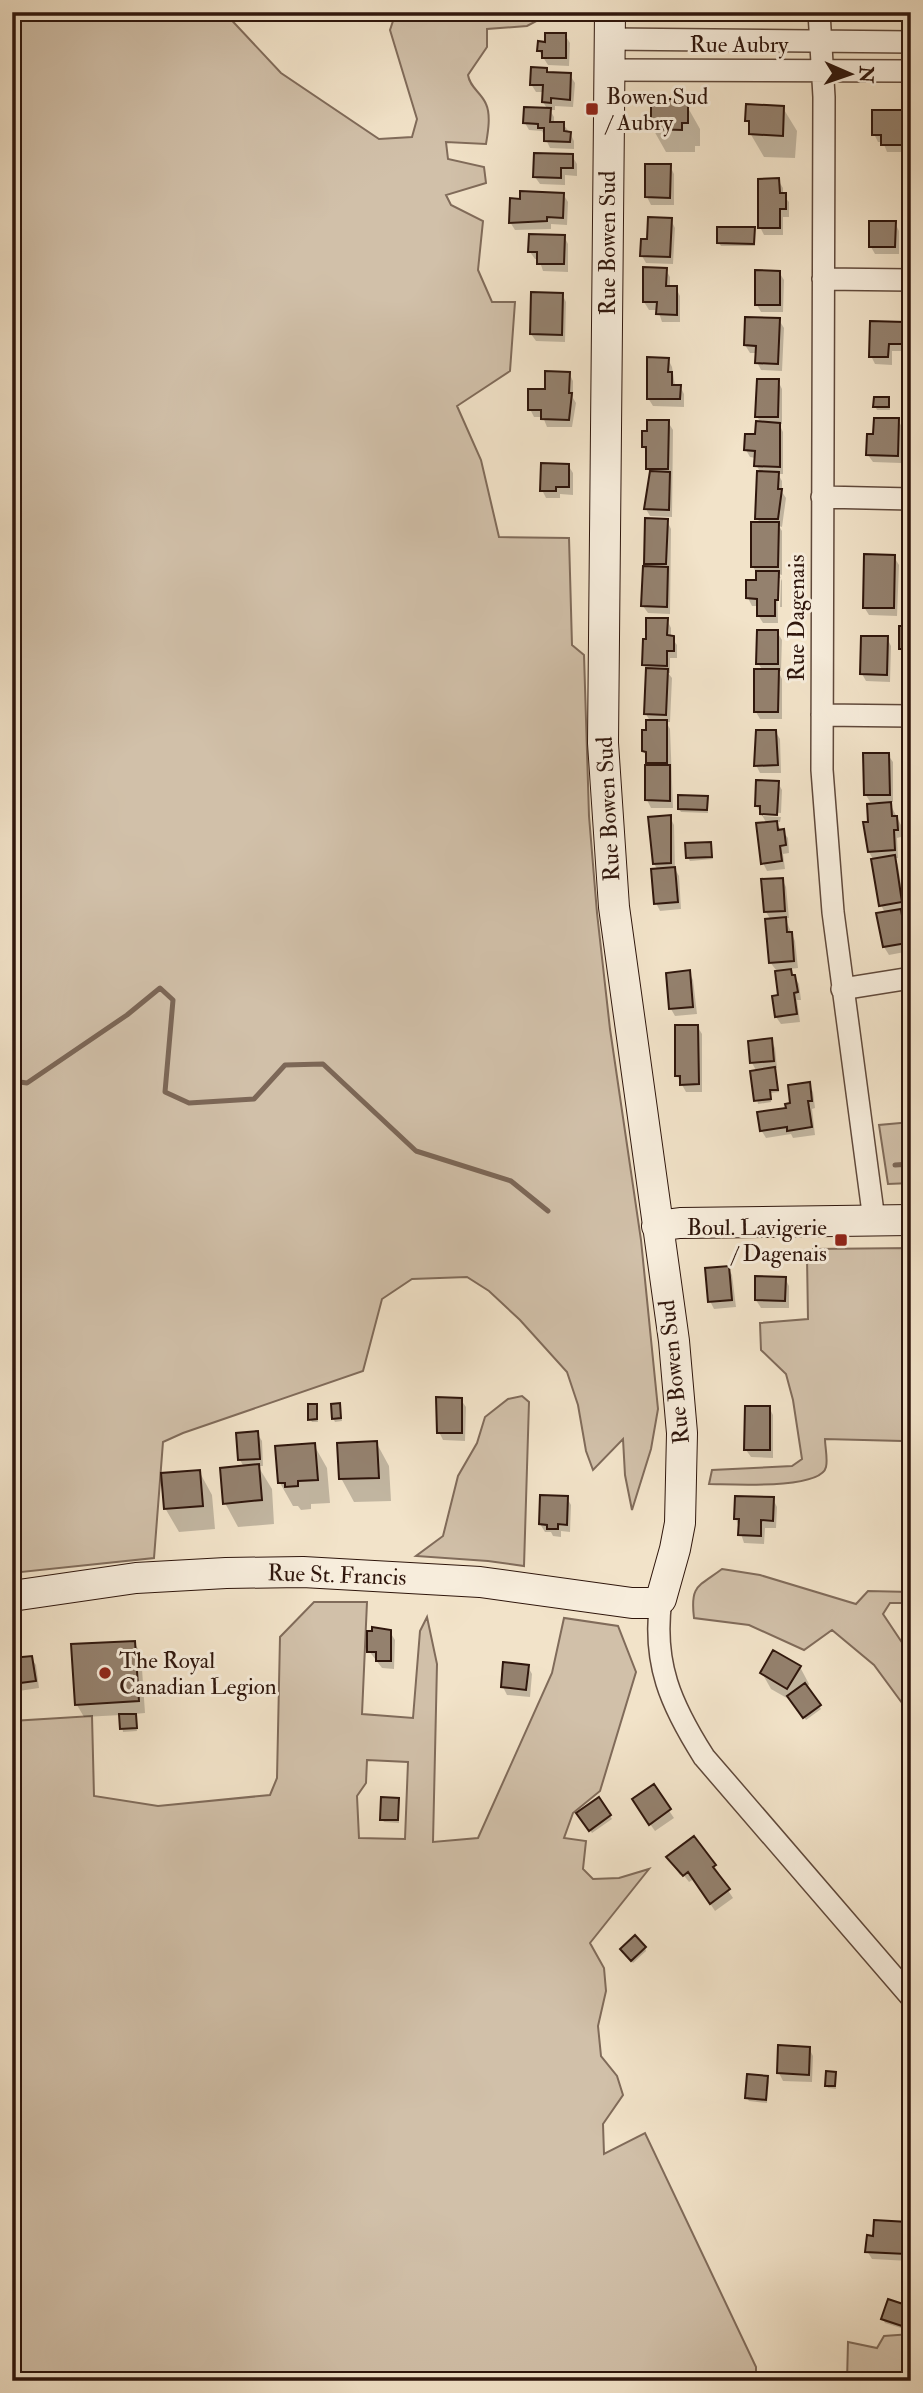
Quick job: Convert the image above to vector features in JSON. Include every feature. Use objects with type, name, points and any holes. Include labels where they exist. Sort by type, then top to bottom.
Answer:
[{"type":"street","name":"Rue Dagenais","points":[[819,12],[822,70],[823,279],[822,715],[827,841],[842,989],[874,1220]]},
{"type":"street","name":"Rue Aubry","points":[[609,26],[820,42],[911,42]]},
{"type":"street","name":"Rue Bowen Sud","points":[[609,26],[603,743],[614,906],[679,1389],[682,1446],[680,1523],[661,1599]]},
{"type":"street","name":"Rue Aubry","points":[[608,70],[911,71]]},
{"type":"street","points":[[823,279],[911,281]]},
{"type":"street","points":[[822,497],[911,499]]},
{"type":"street","points":[[822,715],[911,716]]},
{"type":"street","points":[[842,989],[911,978]]},
{"type":"street","points":[[657,1226],[680,1223],[911,1220]]},
{"type":"street","name":"Rue St. Francis","points":[[12,1596],[136,1578],[303,1572],[480,1582],[632,1603],[653,1603],[661,1599]]},
{"type":"street","points":[[661,1599],[657,1622],[659,1658],[682,1723],[704,1757],[911,1997]]},
{"type":"shaded area","points":[[12,12],[224,12],[281,73],[379,139],[412,137],[417,119],[390,30],[396,12],[545,12],[546,16],[527,26],[487,29],[487,47],[468,75],[488,108],[486,144],[446,142],[448,159],[484,167],[486,183],[446,195],[451,205],[483,221],[478,270],[492,302],[515,302],[510,371],[457,406],[481,460],[499,537],[569,538],[572,645],[584,655],[589,816],[597,913],[610,1029],[641,1240],[658,1409],[651,1449],[632,1510],[625,1475],[623,1439],[593,1470],[586,1451],[578,1405],[567,1372],[520,1320],[489,1291],[467,1277],[412,1279],[382,1299],[363,1371],[163,1442],[154,1558],[12,1573]]},
{"type":"shaded area","points":[[911,1122],[911,1183],[888,1184],[879,1125]]},
{"type":"shaded area","points":[[911,1248],[911,1474],[902,1474],[902,1441],[825,1439],[826,1467],[820,1474],[808,1479],[773,1484],[709,1484],[712,1470],[792,1466],[802,1459],[786,1374],[761,1350],[760,1323],[808,1319],[807,1257],[813,1249]]},
{"type":"shaded area","points":[[522,1396],[529,1402],[524,1566],[416,1556],[443,1536],[458,1476],[477,1443],[485,1417],[508,1399]]},
{"type":"shaded area","points":[[722,1569],[760,1575],[856,1604],[868,1591],[911,1592],[911,1603],[890,1603],[883,1614],[911,1656],[911,1709],[905,1707],[874,1665],[832,1630],[804,1650],[749,1625],[694,1618],[695,1593]]},
{"type":"shaded area","points":[[314,1602],[367,1602],[362,1714],[413,1718],[420,1631],[427,1617],[437,1664],[433,1842],[478,1838],[552,1673],[564,1618],[618,1626],[636,1672],[600,1791],[573,1813],[564,1838],[586,1841],[583,1869],[593,1879],[619,1878],[649,1869],[590,1943],[604,1968],[606,1991],[598,2026],[601,2056],[617,2076],[623,2095],[603,2124],[604,2154],[645,2133],[756,2367],[756,2381],[12,2381],[12,1721],[92,1716],[94,1796],[158,1806],[270,1795],[277,1778],[280,1637]],"holes":[[[367,1760],[408,1762],[405,1839],[359,1838],[357,1796],[366,1783]]]},
{"type":"shaded area","points":[[911,2334],[911,2381],[847,2381],[848,2342],[877,2348],[884,2336]]},
{"type":"building","points":[[545,33],[566,33],[566,58],[542,58],[542,51],[537,51],[538,41],[545,42]]},
{"type":"building","points":[[531,67],[547,68],[547,72],[571,73],[570,100],[551,98],[551,103],[542,102],[543,85],[530,85]]},
{"type":"building","points":[[651,99],[682,99],[682,104],[688,104],[688,123],[682,123],[682,130],[651,129]]},
{"type":"building","points":[[746,104],[784,106],[783,136],[749,134],[749,121],[745,121]]},
{"type":"building","points":[[524,107],[551,108],[550,122],[564,122],[564,131],[571,132],[570,142],[544,141],[544,128],[538,128],[538,124],[523,123]]},
{"type":"building","points":[[872,110],[903,110],[903,145],[881,145],[881,135],[872,135]]},
{"type":"building","points":[[534,153],[573,154],[573,168],[561,168],[561,178],[533,177]]},
{"type":"building","points":[[645,164],[671,164],[670,198],[645,197]]},
{"type":"building","points":[[779,178],[780,193],[786,193],[786,209],[780,209],[780,228],[758,228],[758,179]]},
{"type":"building","points":[[520,191],[564,193],[563,218],[547,217],[547,221],[509,223],[510,198],[520,199]]},
{"type":"building","points":[[648,217],[672,218],[670,257],[640,256],[641,239],[647,239]]},
{"type":"building","points":[[904,217],[911,218],[911,244],[903,244]]},
{"type":"building","points":[[869,221],[896,221],[895,247],[869,247]]},
{"type":"building","points":[[717,227],[755,227],[754,244],[717,243]]},
{"type":"building","points":[[529,234],[565,235],[564,264],[537,264],[537,252],[528,252]]},
{"type":"building","points":[[643,267],[667,268],[666,286],[677,286],[677,315],[656,314],[657,302],[643,302]]},
{"type":"building","points":[[755,270],[780,271],[780,305],[755,305]]},
{"type":"building","points":[[531,292],[563,293],[562,335],[530,334]]},
{"type":"building","points":[[745,317],[780,318],[778,364],[755,363],[756,346],[744,345]]},
{"type":"building","points":[[870,321],[905,322],[905,344],[889,344],[888,357],[869,357]]},
{"type":"building","points":[[647,357],[669,358],[668,372],[672,372],[672,385],[681,385],[680,399],[647,399]]},
{"type":"building","points":[[545,371],[570,372],[569,393],[572,393],[569,420],[541,419],[541,410],[528,410],[528,389],[545,389]]},
{"type":"building","points":[[757,379],[779,379],[778,417],[755,417]]},
{"type":"building","points":[[874,397],[889,397],[889,407],[873,407]]},
{"type":"building","points":[[909,413],[911,452],[904,452],[905,425],[909,425]]},
{"type":"building","points":[[874,418],[899,418],[898,456],[866,455],[867,434],[873,434]]},
{"type":"building","points":[[647,420],[669,420],[668,469],[646,469],[646,447],[642,447],[642,431],[647,431]]},
{"type":"building","points":[[756,421],[780,423],[780,467],[754,466],[755,451],[744,450],[745,434],[755,434]]},
{"type":"building","points":[[541,463],[569,464],[569,487],[556,487],[556,491],[540,491]]},
{"type":"building","points":[[650,471],[670,472],[669,510],[644,509]]},
{"type":"building","points":[[757,471],[779,472],[778,489],[782,489],[778,519],[755,519]]},
{"type":"building","points":[[645,518],[668,519],[666,564],[644,564]]},
{"type":"building","points":[[751,522],[779,522],[778,567],[751,567]]},
{"type":"building","points":[[911,546],[911,571],[908,571]]},
{"type":"building","points":[[864,554],[895,555],[894,608],[863,608]]},
{"type":"building","points":[[643,566],[668,567],[667,607],[641,606]]},
{"type":"building","points":[[756,571],[779,571],[775,616],[757,616],[757,599],[746,598],[746,580],[756,580]]},
{"type":"building","points":[[646,618],[668,618],[667,635],[674,636],[674,651],[667,651],[667,666],[642,665]]},
{"type":"building","points":[[899,626],[911,626],[911,649],[899,649]]},
{"type":"building","points":[[757,630],[778,630],[778,664],[756,664]]},
{"type":"building","points":[[861,636],[888,636],[887,675],[860,674]]},
{"type":"building","points":[[646,668],[668,669],[666,715],[644,714]]},
{"type":"building","points":[[754,669],[779,669],[778,712],[754,712]]},
{"type":"building","points":[[646,720],[667,720],[667,763],[646,763],[646,752],[642,751],[642,730],[646,730]]},
{"type":"building","points":[[756,730],[776,730],[778,765],[754,766]]},
{"type":"building","points":[[863,753],[889,753],[890,795],[864,795]]},
{"type":"building","points":[[645,765],[670,765],[670,801],[645,800]]},
{"type":"building","points":[[756,780],[779,781],[777,815],[760,814],[760,806],[755,806]]},
{"type":"building","points":[[678,795],[708,796],[707,810],[678,809]]},
{"type":"building","points":[[891,802],[892,816],[897,816],[898,830],[894,830],[895,850],[868,852],[863,822],[868,822],[867,804]]},
{"type":"building","points":[[671,815],[671,863],[653,864],[648,817]]},
{"type":"building","points":[[777,821],[778,830],[784,829],[786,845],[780,846],[782,861],[761,864],[756,823]]},
{"type":"building","points":[[711,842],[712,857],[686,858],[685,843]]},
{"type":"building","points":[[895,855],[902,902],[879,906],[871,859]]},
{"type":"building","points":[[675,867],[678,902],[654,904],[651,869]]},
{"type":"building","points":[[783,878],[785,911],[764,912],[761,879]]},
{"type":"building","points":[[901,909],[903,922],[908,921],[910,932],[905,933],[907,943],[883,947],[876,913]]},
{"type":"building","points":[[786,917],[787,932],[792,932],[794,961],[769,963],[765,919]]},
{"type":"building","points":[[791,969],[798,992],[794,993],[797,1014],[775,1017],[772,996],[778,995],[775,971]]},
{"type":"building","points":[[690,970],[693,1007],[669,1009],[666,973]]},
{"type":"building","points":[[675,1025],[698,1025],[699,1084],[680,1085],[680,1076],[675,1076]]},
{"type":"building","points":[[772,1038],[774,1061],[750,1063],[748,1041]]},
{"type":"building","points":[[775,1067],[778,1090],[770,1090],[771,1099],[754,1101],[750,1071]]},
{"type":"building","points":[[810,1082],[812,1101],[808,1101],[812,1127],[760,1131],[757,1112],[786,1108],[785,1104],[790,1103],[788,1085]]},
{"type":"building","points":[[729,1266],[732,1300],[708,1302],[705,1268]]},
{"type":"building","points":[[755,1276],[786,1277],[785,1301],[755,1300]]},
{"type":"building","points":[[436,1397],[462,1398],[462,1433],[437,1433]]},
{"type":"building","points":[[340,1403],[341,1418],[332,1419],[331,1404]]},
{"type":"building","points":[[308,1404],[317,1404],[317,1419],[308,1420]]},
{"type":"building","points":[[745,1406],[770,1406],[770,1450],[744,1450]]},
{"type":"building","points":[[258,1431],[260,1459],[238,1460],[236,1433]]},
{"type":"building","points":[[377,1441],[379,1478],[339,1479],[337,1443]]},
{"type":"building","points":[[315,1443],[318,1480],[298,1481],[298,1486],[285,1487],[285,1483],[278,1483],[275,1446]]},
{"type":"building","points":[[259,1464],[262,1500],[223,1504],[220,1468]]},
{"type":"building","points":[[200,1470],[203,1506],[164,1509],[161,1473]]},
{"type":"building","points":[[540,1495],[568,1496],[567,1525],[558,1524],[558,1529],[547,1529],[547,1525],[539,1524]]},
{"type":"building","points":[[735,1496],[774,1497],[773,1521],[761,1520],[761,1536],[738,1535],[739,1519],[734,1519]]},
{"type":"building","points":[[372,1627],[391,1630],[391,1661],[376,1661],[376,1652],[367,1652],[367,1631],[372,1631]]},
{"type":"building","name":"The Royal Canadian Legion","points":[[135,1641],[139,1701],[75,1705],[71,1644]]},
{"type":"building","points":[[773,1650],[801,1666],[787,1689],[760,1673]]},
{"type":"building","points":[[32,1656],[36,1681],[12,1684],[12,1658]]},
{"type":"building","points":[[503,1662],[529,1665],[526,1690],[501,1687]]},
{"type":"building","points":[[805,1683],[821,1705],[803,1718],[787,1696]]},
{"type":"building","points":[[119,1714],[136,1714],[137,1728],[120,1729]]},
{"type":"building","points":[[654,1784],[671,1809],[649,1825],[632,1799]]},
{"type":"building","points":[[381,1797],[399,1798],[398,1820],[380,1820]]},
{"type":"building","points":[[599,1797],[611,1815],[589,1831],[576,1813]]},
{"type":"building","points":[[694,1836],[730,1889],[710,1904],[688,1872],[683,1876],[666,1857]]},
{"type":"building","points":[[635,1935],[646,1947],[631,1961],[620,1949]]},
{"type":"building","points":[[778,2045],[810,2047],[809,2075],[777,2073]]},
{"type":"building","points":[[826,2071],[836,2072],[835,2086],[825,2086]]},
{"type":"building","points":[[747,2074],[768,2076],[766,2100],[745,2098]]},
{"type":"building","points":[[874,2220],[908,2222],[906,2254],[865,2252],[867,2235],[873,2236]]},
{"type":"building","points":[[888,2299],[909,2306],[902,2326],[881,2319]]},
{"type":"waterway","points":[[12,1081],[27,1083],[127,1015],[160,988],[173,1000],[165,1092],[189,1103],[254,1099],[285,1065],[323,1064],[416,1151],[511,1181],[548,1211]]},
{"type":"waterway","points":[[895,1165],[911,1164]]},
{"type":"place","name":"Bowen Sud / Aubry","points":[[592,109]]},
{"type":"place","name":"Boul. Lavigerie / Dagenais","points":[[841,1240]]},
{"type":"place","name":"The Royal Canadian Legion","points":[[105,1673]]}]
